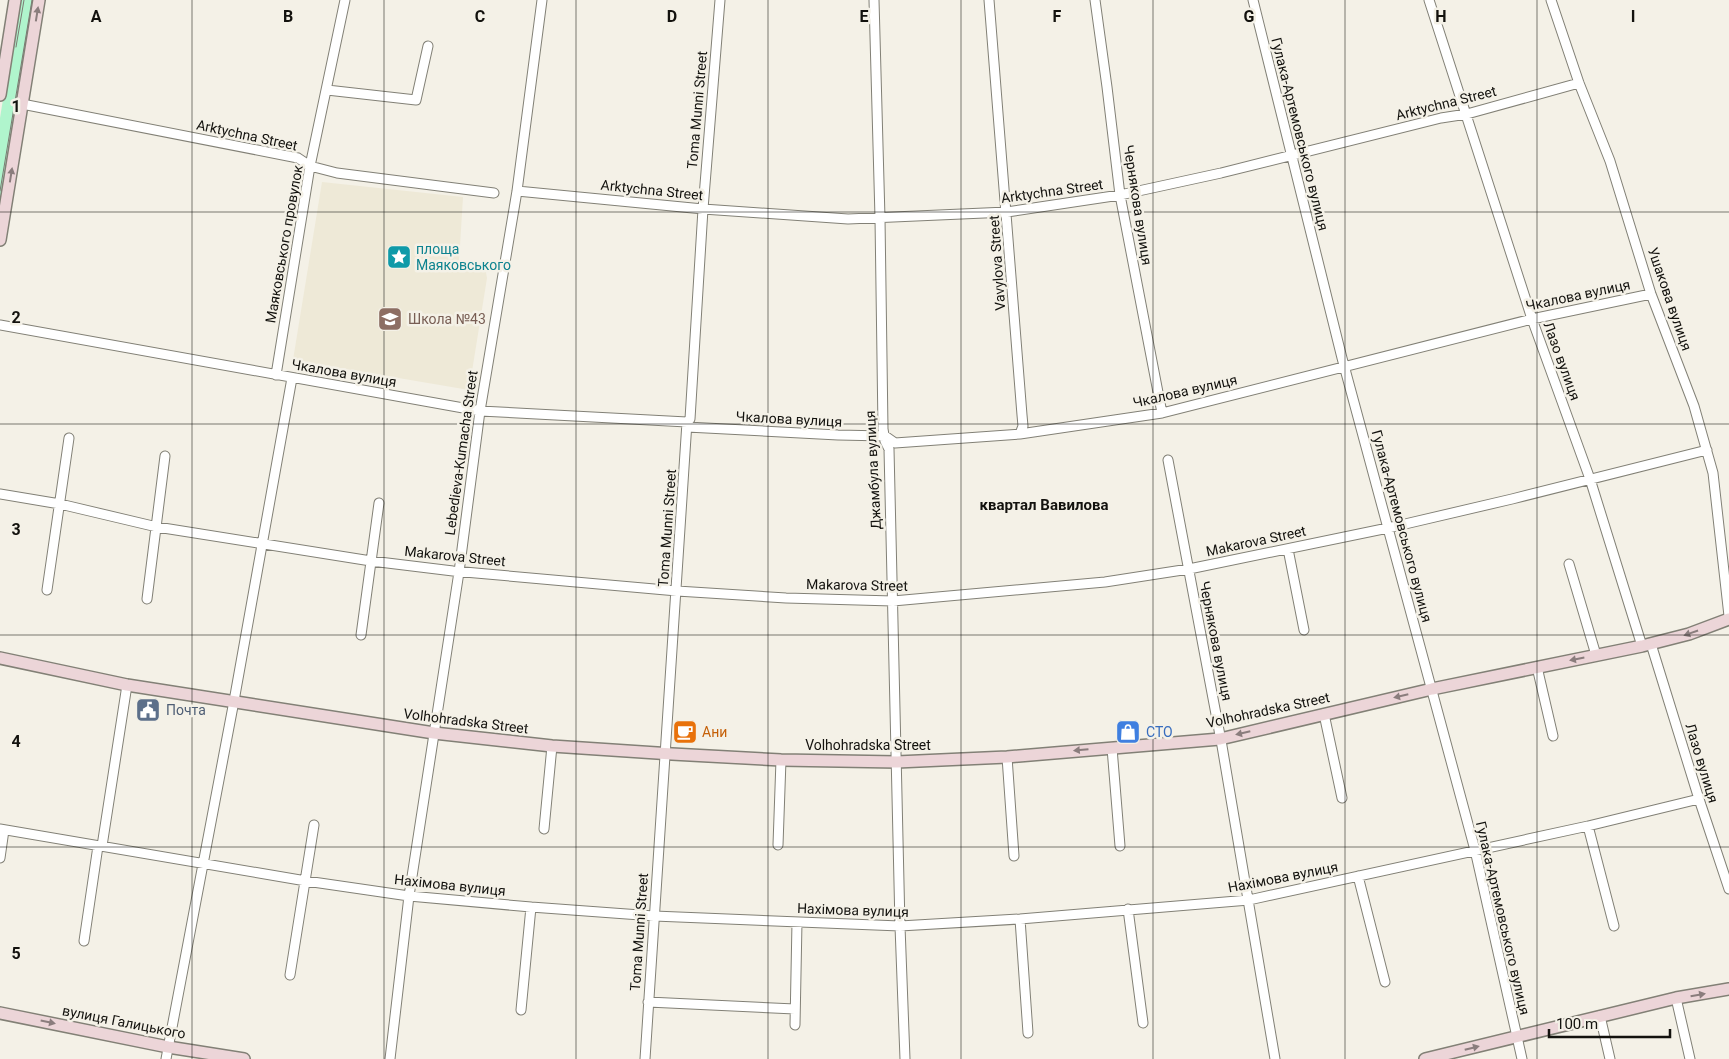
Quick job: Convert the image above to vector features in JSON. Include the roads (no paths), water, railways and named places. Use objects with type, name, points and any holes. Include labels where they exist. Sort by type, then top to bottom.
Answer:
[{"type":"street","points":[[0,95],[15,0]]},
{"type":"street","points":[[0,240],[39,0]]},
{"type":"street","name":"Маяковського провулок","points":[[276,375],[310,166],[345,0]]},
{"type":"street","name":"Lebedieva-Kumacha Street","points":[[390,1059],[409,896],[459,572],[480,411],[517,191],[542,0]]},
{"type":"street","name":"Toma Munni Street","points":[[645,1059],[687,424],[690,419],[703,209],[720,0]]},
{"type":"street","name":"Джамбула вулиця","points":[[874,0],[885,441],[889,449],[900,926],[905,1059]]},
{"type":"street","name":"Vavylova Street","points":[[989,0],[1023,426],[1020,434]]},
{"type":"street","name":"Чернякова вулиця","points":[[1094,0],[1120,195],[1162,413]]},
{"type":"street","name":"Гулака-Артемовського вулиця","points":[[1253,0],[1344,366],[1475,850],[1522,1059]]},
{"type":"street","name":"Лазо вулиця","points":[[1429,0],[1532,319],[1590,479],[1729,889]]},
{"type":"street","name":"Ушакова вулиця","points":[[1550,0],[1610,161],[1651,294],[1694,406],[1714,473],[1729,617]]},
{"type":"street","points":[[327,90],[416,100],[428,46]]},
{"type":"street","name":"Arktychna Street","points":[[517,191],[703,209],[848,219],[1007,212],[1120,195],[1467,114],[1579,82]]},
{"type":"street","name":"Arktychna Street","points":[[22,104],[298,158],[310,166],[337,173],[494,193]]},
{"type":"street","name":"Чкалова вулиця","points":[[0,324],[480,411],[838,435],[885,436],[895,443],[1020,434],[1162,413],[1532,319],[1651,294]]},
{"type":"street","points":[[166,1059],[234,701],[292,378]]},
{"type":"street","points":[[47,590],[69,438]]},
{"type":"street","name":"Makarova Street","points":[[0,494],[60,504],[156,527],[371,561],[459,572],[677,591],[786,598],[893,601],[1105,582],[1189,570],[1388,528],[1707,450]]},
{"type":"street","points":[[147,599],[165,456]]},
{"type":"street","name":"Чернякова вулиця","points":[[1168,460],[1249,900],[1275,1059]]},
{"type":"street","points":[[361,635],[379,503]]},
{"type":"street","points":[[1288,548],[1304,630]]},
{"type":"street","points":[[1569,564],[1596,655]]},
{"type":"street","name":"Volhohradska Street","points":[[0,658],[127,685],[434,733],[552,746],[666,754],[781,760],[897,762],[1007,757],[1220,738],[1432,689],[1647,645],[1689,634],[1729,617]]},
{"type":"street","points":[[1537,667],[1553,736]]},
{"type":"street","points":[[84,941],[127,685]]},
{"type":"street","points":[[1324,714],[1342,798]]},
{"type":"street","points":[[544,829],[552,746]]},
{"type":"street","points":[[1112,748],[1120,846]]},
{"type":"street","points":[[1007,757],[1014,856]]},
{"type":"street","points":[[778,845],[781,760]]},
{"type":"street","name":"Нахімова вулиця","points":[[2,830],[306,881],[409,896],[654,916],[900,926],[1249,900],[1588,826],[1699,799]]},
{"type":"street","points":[[290,974],[314,825]]},
{"type":"street","points":[[1588,826],[1614,926]]},
{"type":"street","points":[[0,858],[2,830]]},
{"type":"street","points":[[1358,876],[1384,982]]},
{"type":"street","points":[[521,1010],[531,907]]},
{"type":"street","points":[[1128,909],[1143,1023]]},
{"type":"street","points":[[1020,918],[1028,1033]]},
{"type":"street","points":[[795,1025],[797,922]]},
{"type":"street","points":[[1425,1059],[1437,1058],[1676,998],[1729,989]]},
{"type":"street","points":[[1676,998],[1690,1059]]},
{"type":"street","points":[[648,1002],[795,1009]]},
{"type":"street","name":"вулиця Галицького","points":[[0,1013],[168,1047],[244,1059]]},
{"type":"street","points":[[1600,1016],[1610,1059]]},
{"type":"tram line","points":[[16,47],[24,0]]},
{"type":"tram line","points":[[0,191],[32,0]]},
{"type":"place","name":"площа Маяковського","points":[[399,257]]},
{"type":"place","name":"Школа №43","points":[[390,319]]},
{"type":"place","name":"Почта","points":[[148,710]]},
{"type":"place","name":"Ани","points":[[685,732]]},
{"type":"place","name":"СТО","points":[[1128,732]]},
{"type":"district","name":"квартал Вавилова","points":[[1044,505]]}]
